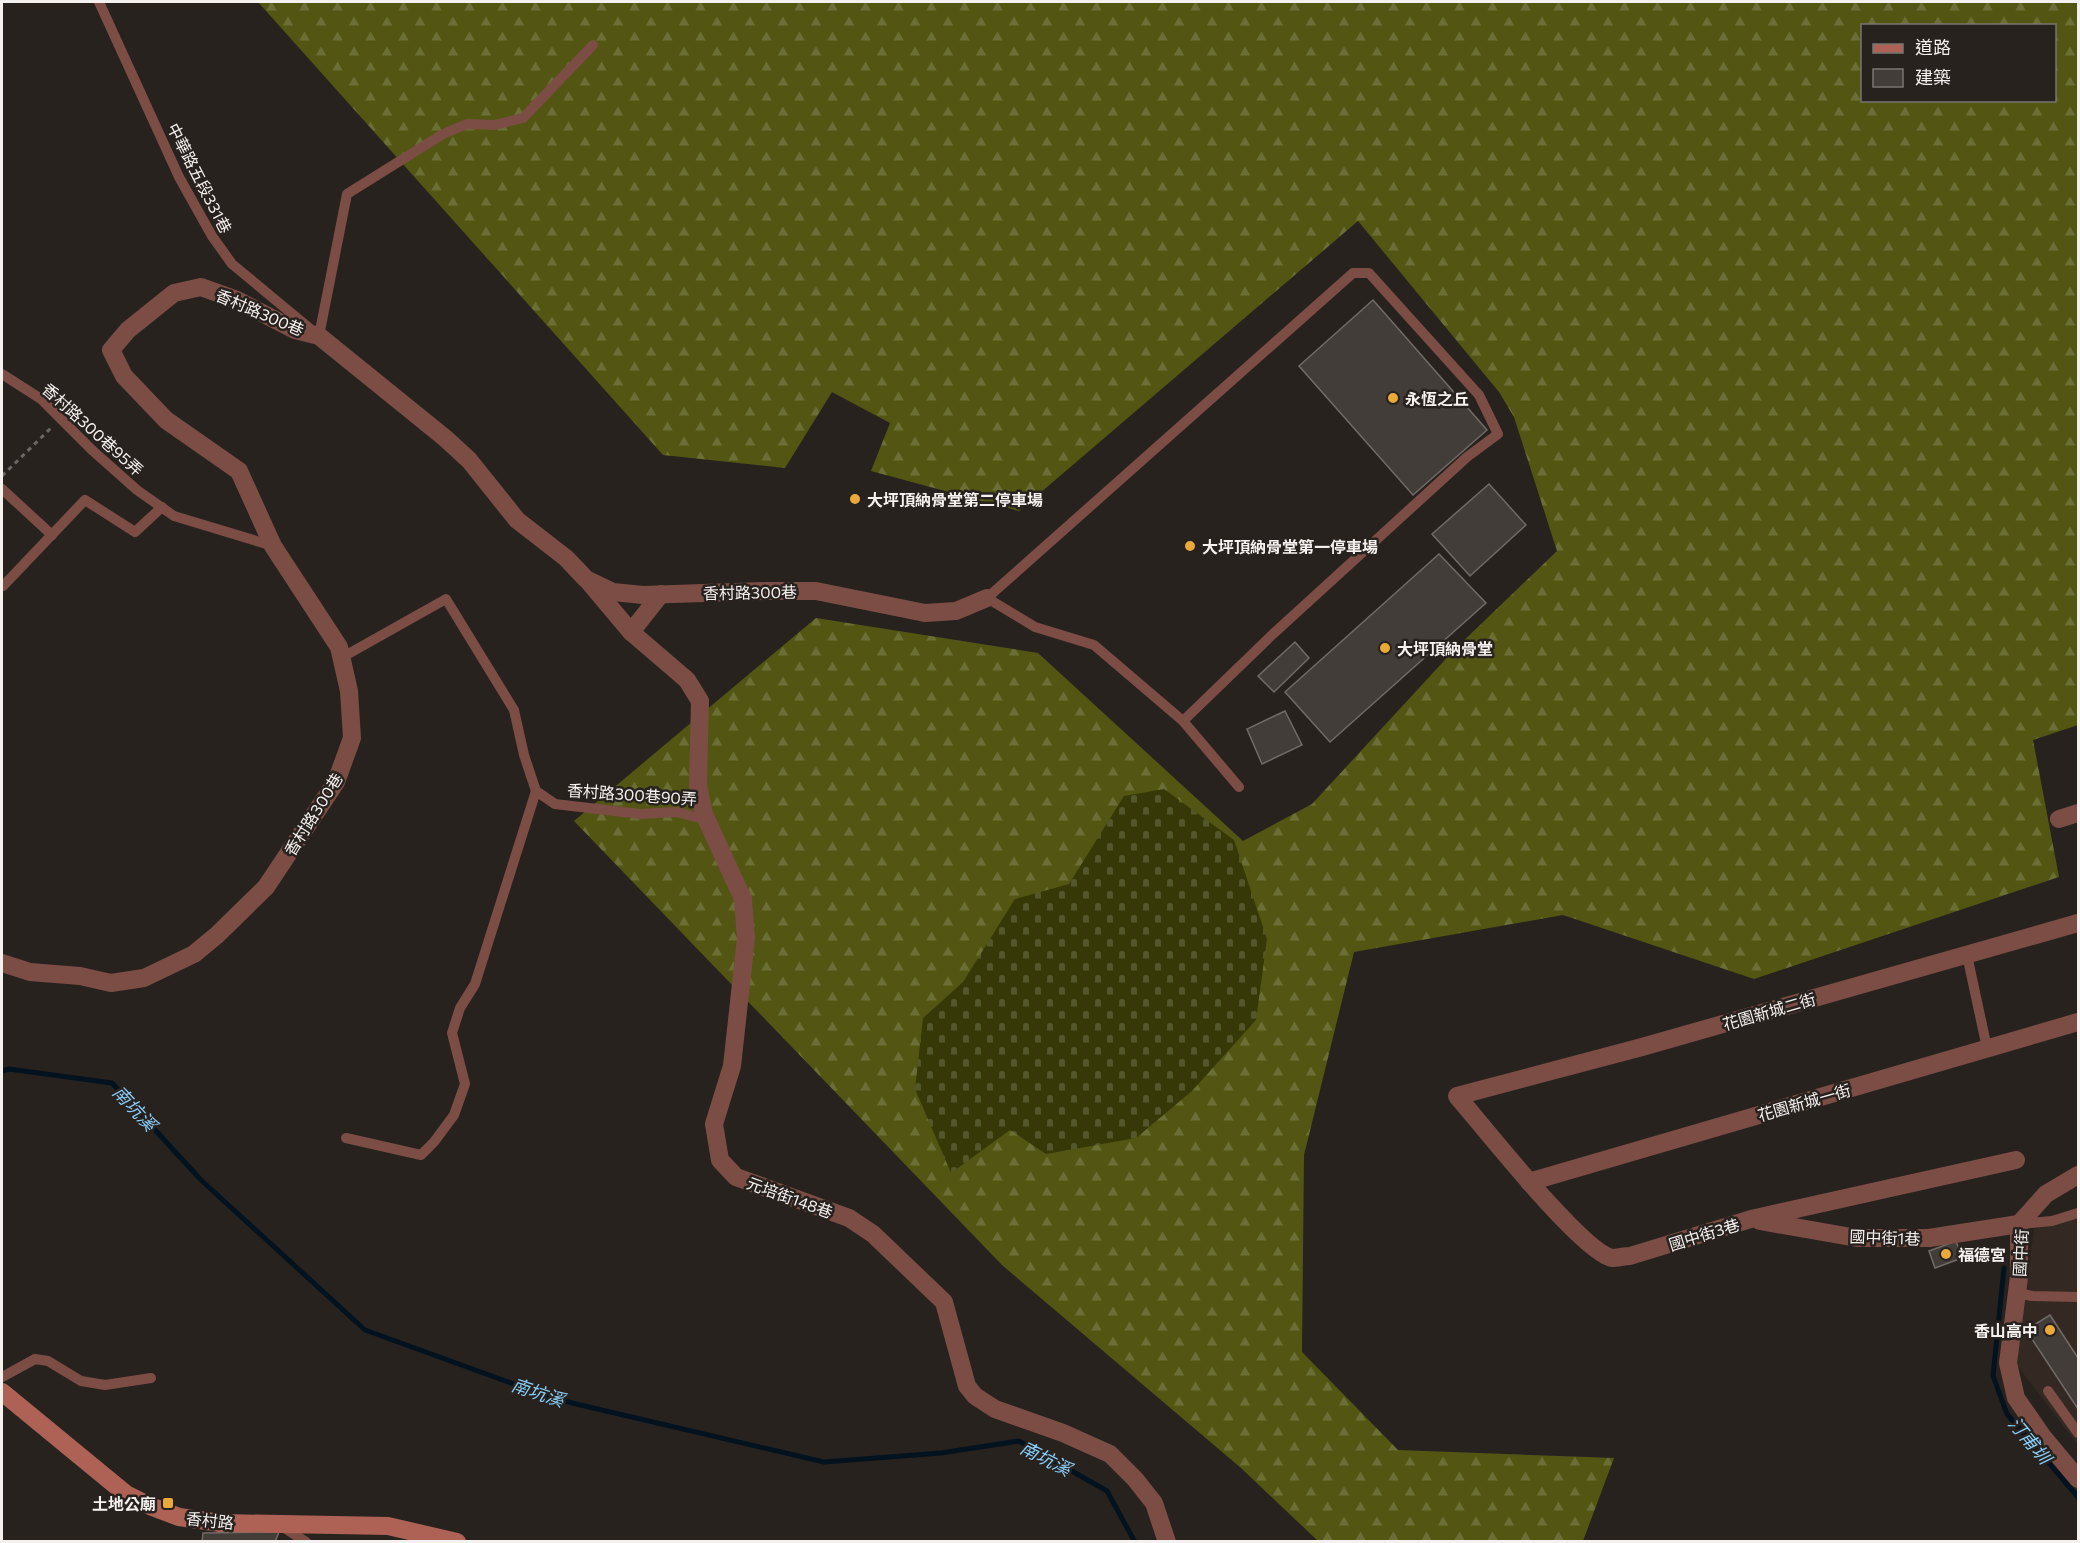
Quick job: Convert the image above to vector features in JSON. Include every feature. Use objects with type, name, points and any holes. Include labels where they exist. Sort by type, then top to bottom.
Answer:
[{"type":"street","name":"香村路300巷","points":[[2,963],[30,972],[80,976],[111,983],[144,978],[194,954],[266,887],[336,782],[352,738],[349,691],[339,647],[273,546],[239,471],[166,420],[124,376],[111,350],[128,330],[174,293],[201,287],[237,300],[295,330],[319,336],[445,438],[468,460],[517,520],[566,558],[586,579],[613,592],[661,594],[816,591],[925,613],[956,611],[987,598]]},
{"type":"street","name":"元培街148巷","points":[[586,579],[631,632],[687,680],[700,701],[698,785],[704,814],[743,899],[746,938],[732,1066],[714,1124],[720,1160],[736,1177],[849,1218],[873,1234],[944,1302],[967,1386],[975,1396],[996,1409],[1063,1433],[1110,1455],[1135,1479],[1154,1503],[1167,1542]]},
{"type":"street","points":[[631,632],[661,594]]},
{"type":"street","points":[[2059,819],[2079,813]]},
{"type":"street","name":"花園新城二街","points":[[1457,1096],[1642,1047],[2079,923]]},
{"type":"street","name":"花園新城一街","points":[[1529,1182],[2079,1022]]},
{"type":"street","name":"國中街3巷","points":[[1457,1096],[1529,1182],[1594,1249],[1612,1258],[1630,1256],[1751,1219],[2016,1160]]},
{"type":"street","name":"國中街","points":[[2079,1175],[2046,1194],[2019,1224],[2019,1277],[2008,1363],[2016,1398],[2043,1437],[2079,1479]]},
{"type":"street","name":"國中街1巷","points":[[1751,1219],[1857,1238],[1929,1238],[2019,1224]]},
{"type":"street","name":"香村路","points":[[2,1392],[126,1494],[179,1517],[220,1523],[388,1526],[457,1542]]},
{"type":"lane","name":"中華路五段331巷","points":[[99,2],[180,177],[212,236],[232,264],[319,336]]},
{"type":"lane","points":[[319,336],[347,194],[443,134],[467,124],[494,125],[523,118],[593,45]]},
{"type":"lane","points":[[1183,721],[1367,548],[1467,457],[1498,434],[1479,395],[1369,273],[1353,273],[987,598],[1035,627],[1094,645],[1183,721],[1239,787]]},
{"type":"lane","name":"香村路300巷95弄","points":[[2,374],[41,399],[92,450],[137,490],[174,516],[273,546]]},
{"type":"lane","points":[[2,489],[52,535]]},
{"type":"lane","points":[[3,586],[85,500],[135,532],[162,507]]},
{"type":"lane","points":[[341,658],[446,599],[514,710],[524,755],[536,791],[475,984],[460,1008],[452,1033],[465,1084],[454,1115],[421,1155],[346,1138]]},
{"type":"lane","name":"香村路300巷90弄","points":[[536,791],[555,804],[640,813],[677,812],[695,817],[704,814]]},
{"type":"lane","points":[[1967,956],[1987,1048]]},
{"type":"lane","points":[[2019,1224],[2052,1221],[2079,1213]]},
{"type":"lane","points":[[2017,1293],[2032,1296],[2079,1297]]},
{"type":"lane","points":[[2,1377],[35,1359],[48,1361],[81,1381],[105,1385],[151,1378]]},
{"type":"lane","points":[[2048,1391],[2079,1433]]},
{"type":"lane","points":[[277,1524],[306,1542]]},
{"type":"path","points":[[2,477],[61,418]]},
{"type":"shaded area","name":"香山高中","points":[[2078,1216],[2078,1445],[2016,1364],[2034,1229]]},
{"type":"green space","points":[[258,2],[2078,2],[2078,725],[2033,740],[2059,877],[1754,979],[1563,915],[1354,952],[1304,1155],[1302,1352],[1398,1450],[1614,1458],[1583,1541],[1318,1541],[1241,1468],[1002,1265],[574,821],[816,618],[1038,653],[1243,841],[1312,804],[1455,649],[1557,551],[1514,417],[1499,392],[1358,221],[1019,511],[871,471],[890,423],[832,392],[785,468],[663,455]]},
{"type":"green space","points":[[1164,789],[1234,840],[1267,939],[1256,1020],[1192,1091],[1136,1138],[1046,1154],[1010,1130],[951,1173],[915,1089],[923,1018],[963,982],[1015,899],[1069,884],[1124,796]]},
{"type":"building","name":"永恆之丘","points":[[1373,300],[1487,430],[1413,495],[1299,366]]},
{"type":"building","points":[[1489,484],[1526,525],[1470,576],[1432,534]]},
{"type":"building","name":"大坪頂納骨堂","points":[[1439,554],[1486,603],[1330,742],[1285,692]]},
{"type":"building","points":[[1295,642],[1309,658],[1274,692],[1258,676]]},
{"type":"building","points":[[1285,711],[1302,745],[1262,764],[1247,729]]},
{"type":"building","name":"福德宮","points":[[1956,1241],[1962,1258],[1935,1268],[1929,1251]]},
{"type":"building","points":[[2050,1315],[2078,1358],[2078,1409],[2026,1330]]},
{"type":"building","points":[[279,1532],[275,1542],[202,1542],[203,1533]]},
{"type":"waterway","name":"南坑溪","points":[[2,1071],[9,1069],[112,1083],[201,1180],[365,1330],[555,1399],[824,1462],[941,1453],[1019,1441],[1107,1491],[1135,1542]]},
{"type":"waterway","name":"汀甫圳","points":[[2004,1268],[1993,1376],[2007,1414],[2078,1497]]},
{"type":"place","name":"永恆之丘","points":[[1393,398]]},
{"type":"place","name":"大坪頂納骨堂第二停車場","points":[[855,499]]},
{"type":"place","name":"大坪頂納骨堂第一停車場","points":[[1190,546]]},
{"type":"place","name":"大坪頂納骨堂","points":[[1385,648]]},
{"type":"place","name":"福德宮","points":[[1946,1254]]},
{"type":"place","name":"香山高中","points":[[2050,1330]]},
{"type":"place","name":"土地公廟","points":[[168,1503]]}]
